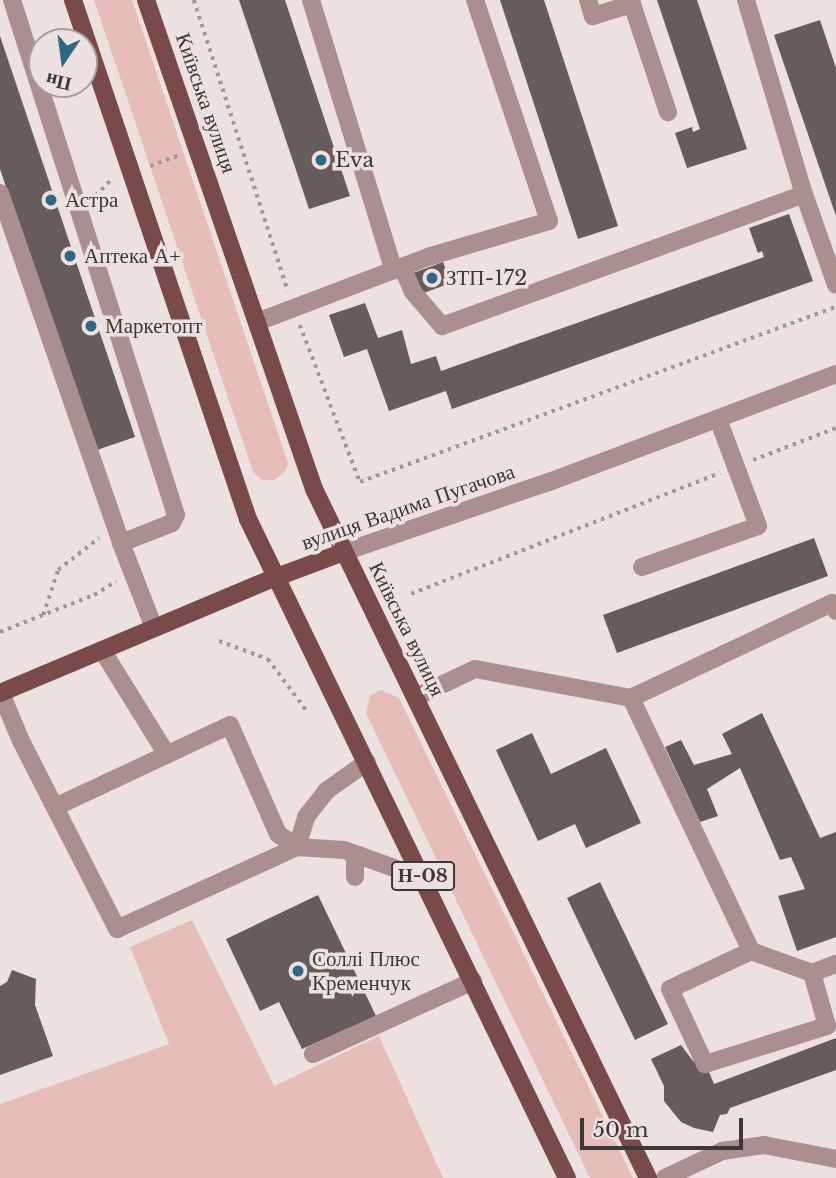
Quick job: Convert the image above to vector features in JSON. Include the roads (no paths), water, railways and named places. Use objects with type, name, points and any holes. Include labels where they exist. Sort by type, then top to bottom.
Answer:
[{"type":"main road","points":[[73,0],[248,519],[274,578]]},
{"type":"main road","name":"Київська вулиця","points":[[146,0],[314,489],[648,1178]]},
{"type":"main road","name":"вулиця Вадима Пугачова","points":[[0,693],[274,578],[344,552]]},
{"type":"main road","name":"Н-08","points":[[274,578],[425,878],[567,1178]]},
{"type":"street","points":[[12,0],[176,515],[172,523],[118,534]]},
{"type":"street","points":[[311,0],[398,269],[442,326],[804,194]]},
{"type":"street","points":[[257,322],[398,269],[549,221],[475,0]]},
{"type":"street","points":[[588,0],[593,16],[632,4],[668,112]]},
{"type":"street","points":[[746,0],[804,194],[836,285]]},
{"type":"street","points":[[0,193],[131,571],[155,628]]},
{"type":"street","name":"вулиця Вадима Пугачова","points":[[344,552],[549,482],[836,374]]},
{"type":"street","points":[[642,567],[758,526],[718,419]]},
{"type":"street","points":[[416,697],[475,669],[631,698],[832,603],[836,611]]},
{"type":"street","points":[[102,650],[167,755]]},
{"type":"street","points":[[0,693],[117,929],[298,847]]},
{"type":"street","points":[[631,698],[751,951],[812,973],[836,964]]},
{"type":"street","points":[[55,807],[230,725],[278,834],[298,847],[360,855],[425,878]]},
{"type":"street","points":[[298,847],[306,817],[326,792],[366,762]]},
{"type":"street","points":[[355,877],[355,863],[360,855]]},
{"type":"street","points":[[751,951],[670,989],[705,1064],[827,1026],[812,973]]},
{"type":"street","points":[[313,1054],[404,1008],[473,981]]},
{"type":"street","points":[[665,1178],[722,1151],[764,1145],[836,1159]]},
{"type":"place","name":"Eva","points":[[321,160]]},
{"type":"place","name":"Астра","points":[[51,200]]},
{"type":"place","name":"Аптека А+","points":[[70,256]]},
{"type":"place","name":"ЗТП-172","points":[[432,278]]},
{"type":"place","name":"Маркетопт","points":[[91,326]]},
{"type":"place","name":"Соллі Плюс Кременчук","points":[[298,971]]}]
